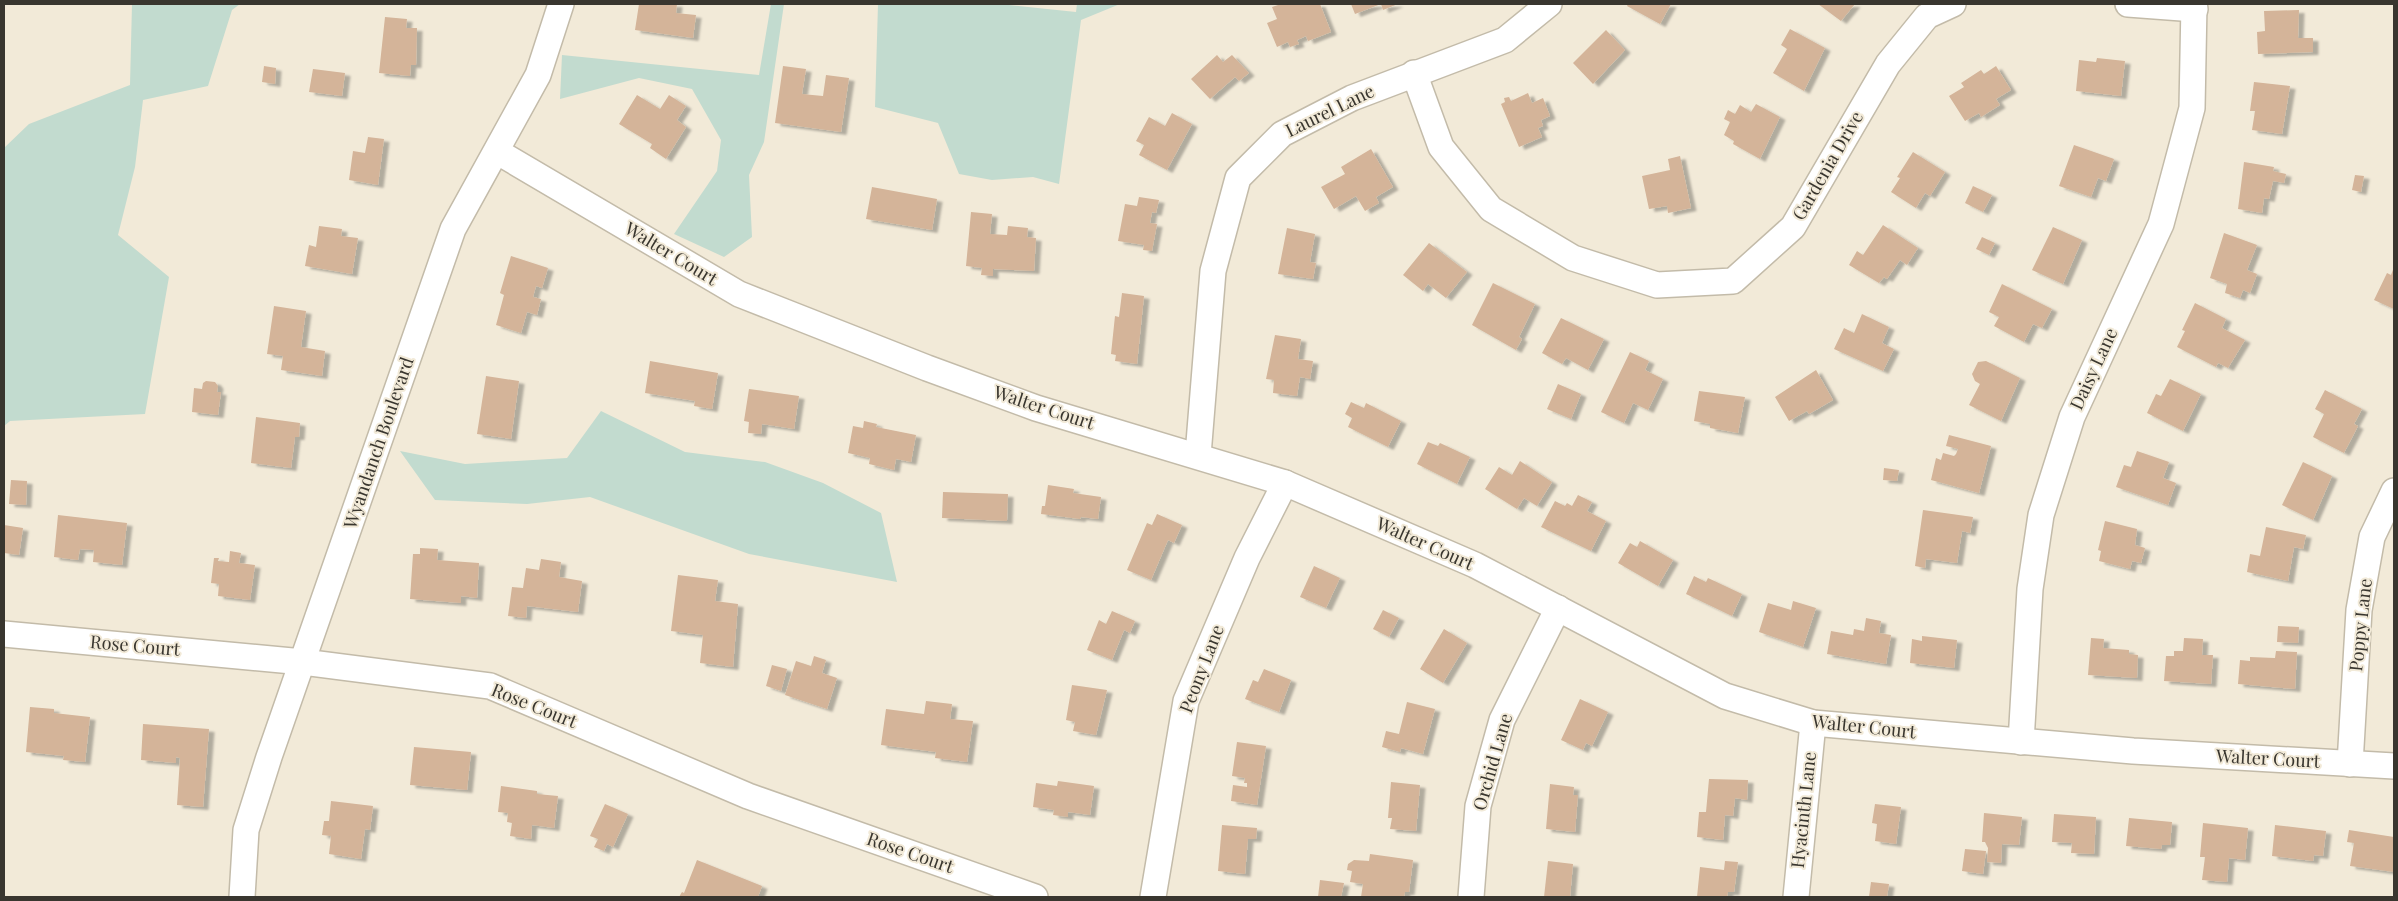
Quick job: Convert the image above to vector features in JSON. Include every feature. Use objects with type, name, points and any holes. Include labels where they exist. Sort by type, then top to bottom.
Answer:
[{"type":"street","name":"Wyandanch Boulevard","points":[[242,897],[246,830],[269,757],[453,229],[498,152],[538,75],[561,4]]},
{"type":"street","name":"Laurel Lane","points":[[1198,455],[1213,270],[1238,178],[1282,134],[1352,98],[1505,40],[1549,4]]},
{"type":"street","name":"Gardenia Drive","points":[[1414,73],[1441,147],[1491,209],[1573,258],[1657,284],[1733,281],[1793,227],[1888,64],[1927,16],[1953,4]]},
{"type":"street","points":[[2128,4],[2194,6]]},
{"type":"street","name":"Daisy Lane","points":[[2021,742],[2030,589],[2041,515],[2072,416],[2160,224],[2192,108],[2194,6]]},
{"type":"street","name":"Walter Court","points":[[498,152],[739,294],[927,368],[1036,408],[1198,455],[1285,483],[1475,565],[1725,696],[1813,723],[2021,742],[2394,766]]},
{"type":"street","name":"Peony Lane","points":[[1153,897],[1186,701],[1247,558],[1285,483]]},
{"type":"street","name":"Poppy Lane","points":[[2350,764],[2359,610],[2372,538],[2394,491]]},
{"type":"street","name":"Orchid Lane","points":[[1471,897],[1478,806],[1502,720],[1558,608]]},
{"type":"street","name":"Rose Court","points":[[4,634],[303,662],[490,686],[748,796],[1035,897]]},
{"type":"street","name":"Hyacinth Lane","points":[[1796,897],[1813,723]]},
{"type":"green space","points":[[132,4],[240,4],[232,10],[208,86],[143,100],[135,167],[118,235],[169,277],[145,414],[10,421],[4,426],[4,148],[29,124],[130,85]]},
{"type":"green space","points":[[771,4],[784,4],[764,142],[749,175],[752,237],[724,257],[674,234],[717,171],[721,140],[692,89],[639,78],[560,99],[562,55],[759,75]]},
{"type":"green space","points":[[878,4],[1000,4],[1076,12],[1077,4],[1120,4],[1081,20],[1059,184],[1033,177],[992,180],[959,174],[938,123],[875,107]]},
{"type":"green space","points":[[601,411],[685,452],[765,462],[823,483],[881,513],[897,582],[749,554],[590,497],[527,504],[435,500],[400,451],[465,464],[567,458]]},
{"type":"building","points":[[639,4],[677,4],[676,13],[696,15],[693,38],[635,30]]},
{"type":"building","points":[[1281,4],[1320,4],[1331,32],[1308,41],[1306,36],[1297,40],[1299,44],[1290,47],[1288,42],[1277,47],[1267,23],[1277,19],[1272,7]]},
{"type":"building","points":[[1351,4],[1381,4],[1355,14]]},
{"type":"building","points":[[1381,4],[1398,4],[1383,10]]},
{"type":"building","points":[[1628,4],[1671,4],[1660,24],[1627,6]]},
{"type":"building","points":[[1818,4],[1855,4],[1841,21]]},
{"type":"building","points":[[2299,10],[2298,38],[2313,38],[2313,52],[2258,54],[2257,32],[2265,31],[2264,11]]},
{"type":"building","points":[[385,17],[407,19],[406,28],[417,28],[416,65],[411,65],[410,76],[379,73]]},
{"type":"building","points":[[1790,29],[1825,48],[1804,91],[1773,73],[1787,49],[1781,45]]},
{"type":"building","points":[[1606,30],[1625,50],[1593,84],[1573,63]]},
{"type":"building","points":[[1217,55],[1223,62],[1232,55],[1249,73],[1239,81],[1235,77],[1210,99],[1191,79]]},
{"type":"building","points":[[2097,58],[2125,61],[2121,96],[2076,91],[2079,60],[2096,62]]},
{"type":"building","points":[[264,66],[276,68],[275,84],[262,82]]},
{"type":"building","points":[[783,66],[806,69],[802,94],[823,96],[826,75],[849,78],[841,132],[775,123]]},
{"type":"building","points":[[1996,66],[2011,90],[1996,99],[2000,105],[1981,117],[1979,113],[1965,121],[1949,96],[1964,87],[1961,83],[1981,70],[1984,74]]},
{"type":"building","points":[[313,69],[345,73],[342,96],[309,92]]},
{"type":"building","points":[[2254,82],[2290,86],[2282,134],[2252,130],[2255,111],[2250,111]]},
{"type":"building","points":[[1528,93],[1532,103],[1543,98],[1550,116],[1541,120],[1543,126],[1538,128],[1542,137],[1519,147],[1501,104],[1505,102],[1504,98],[1509,97],[1511,101]]},
{"type":"building","points":[[637,95],[660,109],[669,95],[686,106],[677,120],[686,127],[666,159],[650,148],[652,144],[619,124]]},
{"type":"building","points":[[1756,104],[1780,117],[1760,159],[1733,144],[1734,141],[1724,135],[1730,122],[1724,119],[1728,110],[1735,114],[1740,105],[1751,112]]},
{"type":"building","points":[[1172,113],[1192,124],[1167,170],[1139,155],[1144,145],[1136,141],[1149,117],[1165,126]]},
{"type":"building","points":[[368,137],[384,139],[378,185],[349,180],[353,151],[365,153]]},
{"type":"building","points":[[2074,145],[2114,159],[2106,181],[2098,178],[2091,197],[2059,186]]},
{"type":"building","points":[[1371,149],[1393,187],[1376,197],[1379,203],[1365,211],[1356,196],[1334,209],[1321,187],[1345,174],[1341,167]]},
{"type":"building","points":[[1913,152],[1945,172],[1930,196],[1925,193],[1916,208],[1891,192],[1900,178],[1897,177]]},
{"type":"building","points":[[1680,156],[1691,208],[1668,213],[1667,206],[1649,209],[1642,176],[1670,170],[1668,159]]},
{"type":"building","points":[[2244,162],[2274,167],[2273,171],[2286,174],[2284,183],[2273,181],[2269,199],[2264,198],[2262,213],[2238,209]]},
{"type":"building","points":[[2355,175],[2364,176],[2361,192],[2352,190]]},
{"type":"building","points":[[1973,186],[1992,195],[1983,212],[1965,203]]},
{"type":"building","points":[[872,187],[937,199],[932,230],[866,219]]},
{"type":"building","points":[[1139,197],[1159,200],[1156,213],[1152,212],[1150,223],[1157,224],[1152,251],[1143,250],[1144,245],[1118,241],[1125,204],[1137,206]]},
{"type":"building","points":[[971,212],[992,214],[990,234],[1007,235],[1008,226],[1028,228],[1027,237],[1036,238],[1034,271],[993,269],[993,276],[981,275],[982,268],[966,266]]},
{"type":"building","points":[[1883,225],[1918,248],[1907,265],[1900,260],[1887,279],[1884,277],[1879,283],[1849,265],[1857,251],[1863,255]]},
{"type":"building","points":[[319,226],[342,229],[341,236],[358,238],[352,274],[305,266],[309,245],[316,247]]},
{"type":"building","points":[[2053,227],[2082,240],[2063,284],[2032,270]]},
{"type":"building","points":[[1287,228],[1315,234],[1310,262],[1316,263],[1313,279],[1278,274]]},
{"type":"building","points":[[2224,233],[2257,245],[2247,270],[2257,274],[2250,293],[2243,290],[2240,298],[2225,293],[2227,284],[2210,278]]},
{"type":"building","points":[[1982,237],[1995,243],[1989,255],[1976,249]]},
{"type":"building","points":[[1429,243],[1467,272],[1446,298],[1428,284],[1423,291],[1403,275]]},
{"type":"building","points":[[511,256],[548,268],[542,288],[536,286],[533,297],[541,299],[537,315],[527,312],[521,333],[496,325],[504,295],[500,293]]},
{"type":"building","points":[[2394,267],[2394,309],[2374,300],[2387,273],[2391,275]]},
{"type":"building","points":[[1493,283],[1535,304],[1519,337],[1522,339],[1516,350],[1472,325]]},
{"type":"building","points":[[2002,284],[2052,309],[2042,328],[2033,324],[2024,342],[1994,326],[1999,317],[1989,312]]},
{"type":"building","points":[[1122,293],[1144,296],[1137,364],[1115,361],[1116,355],[1111,354],[1115,316],[1119,317]]},
{"type":"building","points":[[2195,303],[2226,319],[2222,328],[2245,340],[2228,368],[2218,363],[2216,367],[2177,347],[2185,331],[2182,330]]},
{"type":"building","points":[[274,306],[306,311],[301,347],[325,351],[322,376],[281,370],[283,356],[267,354]]},
{"type":"building","points":[[1862,314],[1889,327],[1882,343],[1894,349],[1883,371],[1834,349],[1844,328],[1854,333]]},
{"type":"building","points":[[1561,318],[1604,339],[1588,370],[1566,358],[1562,364],[1542,353]]},
{"type":"building","points":[[1275,335],[1301,339],[1298,359],[1313,361],[1310,379],[1300,377],[1297,396],[1273,393],[1274,380],[1266,379]]},
{"type":"building","points":[[1630,352],[1649,361],[1645,370],[1663,379],[1648,410],[1633,403],[1624,423],[1601,412]]},
{"type":"building","points":[[650,361],[718,373],[712,409],[694,406],[695,401],[645,393]]},
{"type":"building","points":[[1986,361],[2020,378],[2001,421],[1969,405],[1980,384],[1975,381],[1972,374],[1978,362]]},
{"type":"building","points":[[1816,370],[1833,400],[1809,414],[1807,411],[1789,421],[1775,397]]},
{"type":"building","points":[[486,376],[519,381],[511,439],[477,434]]},
{"type":"building","points":[[2170,379],[2201,394],[2183,431],[2147,413],[2156,394],[2161,396]]},
{"type":"building","points":[[206,381],[215,382],[218,386],[217,392],[221,392],[218,415],[192,412],[194,388],[202,389],[203,383]]},
{"type":"building","points":[[1558,384],[1581,394],[1571,419],[1547,409]]},
{"type":"building","points":[[749,389],[799,396],[794,429],[762,424],[761,434],[748,433],[749,422],[744,421]]},
{"type":"building","points":[[2325,390],[2362,409],[2354,424],[2358,426],[2344,453],[2313,437],[2324,414],[2315,409]]},
{"type":"building","points":[[1699,391],[1745,397],[1738,433],[1710,428],[1710,424],[1694,421]]},
{"type":"building","points":[[1351,402],[1364,408],[1366,403],[1401,421],[1388,447],[1348,427],[1352,418],[1345,414]]},
{"type":"building","points":[[256,417],[300,423],[299,437],[295,437],[291,468],[251,463]]},
{"type":"building","points":[[864,421],[877,424],[876,427],[916,435],[911,462],[896,459],[894,470],[869,464],[870,458],[848,453],[853,426],[863,428]]},
{"type":"building","points":[[1949,435],[1991,446],[1979,493],[1931,480],[1936,458],[1941,460],[1943,453],[1954,456],[1958,449],[1946,446]]},
{"type":"building","points":[[1428,442],[1438,446],[1440,443],[1470,457],[1457,484],[1417,464]]},
{"type":"building","points":[[2137,451],[2169,462],[2163,478],[2176,483],[2168,505],[2116,487],[2124,465],[2131,467]]},
{"type":"building","points":[[1520,461],[1552,482],[1537,506],[1524,498],[1517,509],[1485,489],[1499,467],[1512,475]]},
{"type":"building","points":[[2303,462],[2332,476],[2313,520],[2282,505]]},
{"type":"building","points":[[1884,468],[1899,470],[1897,481],[1883,480]]},
{"type":"building","points":[[11,480],[27,481],[26,505],[9,504]]},
{"type":"building","points":[[1048,485],[1074,489],[1073,493],[1101,497],[1098,519],[1081,517],[1080,519],[1041,514],[1042,506],[1045,506]]},
{"type":"building","points":[[943,492],[1008,494],[1007,521],[942,518]]},
{"type":"building","points":[[1578,495],[1592,502],[1587,511],[1606,521],[1591,551],[1541,527],[1555,501],[1565,506],[1567,503],[1572,506]]},
{"type":"building","points":[[1923,510],[1973,517],[1970,533],[1962,531],[1957,563],[1926,559],[1925,568],[1915,566]]},
{"type":"building","points":[[1157,514],[1182,525],[1174,543],[1168,540],[1151,580],[1127,570],[1147,523],[1152,525]]},
{"type":"building","points":[[58,515],[127,523],[122,565],[93,562],[94,550],[80,549],[78,560],[54,557]]},
{"type":"building","points":[[2105,521],[2137,529],[2135,545],[2145,548],[2141,563],[2132,561],[2130,569],[2099,561],[2101,551],[2098,550]]},
{"type":"building","points":[[4,525],[23,528],[19,555],[4,553]]},
{"type":"building","points":[[2266,527],[2306,535],[2303,549],[2294,547],[2288,581],[2247,572],[2250,554],[2260,556]]},
{"type":"building","points":[[1640,541],[1673,560],[1658,586],[1618,563],[1630,543],[1637,547]]},
{"type":"building","points":[[420,548],[438,549],[437,560],[479,563],[477,598],[461,596],[461,603],[410,599],[413,554],[420,554]]},
{"type":"building","points":[[230,551],[241,553],[239,563],[255,565],[250,600],[218,596],[219,584],[211,583],[214,558],[219,558],[218,561],[229,562]]},
{"type":"building","points":[[541,559],[561,562],[559,577],[582,581],[578,612],[527,606],[526,618],[508,616],[512,587],[523,588],[526,568],[539,570]]},
{"type":"building","points":[[1314,566],[1340,578],[1326,608],[1300,597]]},
{"type":"building","points":[[678,575],[718,580],[715,601],[738,604],[733,667],[700,663],[703,635],[671,631]]},
{"type":"building","points":[[1694,576],[1706,582],[1708,578],[1742,594],[1732,616],[1686,594]]},
{"type":"building","points":[[1793,601],[1816,608],[1803,647],[1759,632],[1768,603],[1791,610]]},
{"type":"building","points":[[1383,610],[1399,618],[1389,637],[1373,629]]},
{"type":"building","points":[[1112,611],[1135,621],[1130,633],[1124,630],[1112,660],[1087,650],[1099,620],[1106,624]]},
{"type":"building","points":[[1866,618],[1881,621],[1879,633],[1891,635],[1886,664],[1827,654],[1831,631],[1853,635],[1854,629],[1864,631]]},
{"type":"building","points":[[2278,626],[2299,627],[2298,643],[2277,642]]},
{"type":"building","points":[[1444,629],[1467,643],[1443,683],[1420,669]]},
{"type":"building","points":[[1922,636],[1957,640],[1954,668],[1910,663],[1912,639],[1922,641]]},
{"type":"building","points":[[2091,638],[2104,639],[2103,648],[2129,650],[2129,654],[2138,655],[2137,678],[2088,675]]},
{"type":"building","points":[[2184,638],[2203,639],[2202,655],[2213,655],[2211,684],[2164,681],[2166,656],[2174,656],[2174,651],[2183,651]]},
{"type":"building","points":[[2276,651],[2297,652],[2295,689],[2238,684],[2240,660],[2250,661],[2250,657],[2275,658]]},
{"type":"building","points":[[814,656],[826,660],[822,673],[837,678],[827,709],[785,695],[796,661],[811,666]]},
{"type":"building","points":[[772,665],[787,669],[781,691],[766,686]]},
{"type":"building","points":[[1264,669],[1291,680],[1279,712],[1245,699],[1253,680],[1258,682]]},
{"type":"building","points":[[1072,685],[1107,690],[1096,735],[1073,731],[1075,722],[1066,720]]},
{"type":"building","points":[[1580,699],[1608,712],[1592,746],[1586,743],[1583,750],[1561,740]]},
{"type":"building","points":[[926,701],[952,704],[950,719],[973,721],[967,762],[935,758],[936,752],[881,745],[886,709],[924,714]]},
{"type":"building","points":[[1407,702],[1435,709],[1423,754],[1401,748],[1400,752],[1382,747],[1386,731],[1399,734]]},
{"type":"building","points":[[30,707],[54,709],[54,713],[90,717],[85,762],[63,760],[64,756],[26,752]]},
{"type":"building","points":[[143,724],[209,729],[203,807],[177,805],[180,758],[176,757],[176,763],[141,760]]},
{"type":"building","points":[[1237,742],[1266,746],[1257,805],[1231,801],[1233,785],[1247,787],[1247,783],[1244,783],[1245,778],[1232,776]]},
{"type":"building","points":[[414,747],[471,752],[467,790],[410,785]]},
{"type":"building","points":[[1709,779],[1748,780],[1747,800],[1735,798],[1733,816],[1725,815],[1723,840],[1697,837],[1699,812],[1706,812]]},
{"type":"building","points":[[1058,781],[1094,786],[1090,815],[1068,812],[1068,817],[1053,815],[1054,810],[1033,807],[1036,783],[1057,786]]},
{"type":"building","points":[[1391,782],[1420,785],[1416,831],[1390,829],[1392,818],[1388,818]]},
{"type":"building","points":[[1550,784],[1574,787],[1573,795],[1578,795],[1575,832],[1546,829]]},
{"type":"building","points":[[501,786],[537,791],[537,794],[558,796],[554,828],[532,825],[531,839],[510,836],[512,823],[507,822],[508,813],[498,812]]},
{"type":"building","points":[[331,801],[373,806],[370,830],[365,829],[361,859],[329,854],[331,836],[322,835],[324,821],[329,821]]},
{"type":"building","points":[[605,804],[628,814],[613,847],[607,844],[604,851],[594,847],[598,839],[590,836]]},
{"type":"building","points":[[1875,804],[1901,807],[1896,844],[1875,841],[1877,824],[1872,823]]},
{"type":"building","points":[[1984,813],[2022,817],[2019,845],[2002,844],[2001,863],[1987,862],[1988,848],[1985,842],[1982,842]]},
{"type":"building","points":[[2054,814],[2096,817],[2094,854],[2071,853],[2072,843],[2052,842]]},
{"type":"building","points":[[2129,818],[2172,822],[2170,845],[2162,845],[2161,849],[2126,846]]},
{"type":"building","points":[[2203,823],[2248,828],[2245,860],[2229,858],[2227,882],[2202,880],[2205,857],[2200,857]]},
{"type":"building","points":[[1222,825],[1257,828],[1256,839],[1248,839],[1245,874],[1218,871]]},
{"type":"building","points":[[2275,825],[2326,831],[2323,856],[2314,855],[2313,861],[2272,856]]},
{"type":"building","points":[[2349,830],[2394,837],[2394,872],[2350,866],[2354,843],[2347,842]]},
{"type":"building","points":[[1965,849],[1986,851],[1983,874],[1962,871]]},
{"type":"building","points":[[1370,854],[1413,860],[1409,892],[1405,892],[1404,897],[1361,897],[1363,884],[1350,882],[1352,871],[1347,870],[1348,864],[1354,860],[1369,861]]},
{"type":"building","points":[[697,860],[762,886],[758,897],[679,897],[682,892],[684,893]]},
{"type":"building","points":[[1548,861],[1573,864],[1570,897],[1544,897]]},
{"type":"building","points":[[1725,861],[1738,862],[1734,892],[1728,892],[1727,897],[1697,897],[1700,867],[1724,870]]},
{"type":"building","points":[[1320,880],[1344,883],[1341,897],[1318,897]]},
{"type":"building","points":[[1871,882],[1889,884],[1887,897],[1869,897]]}]
